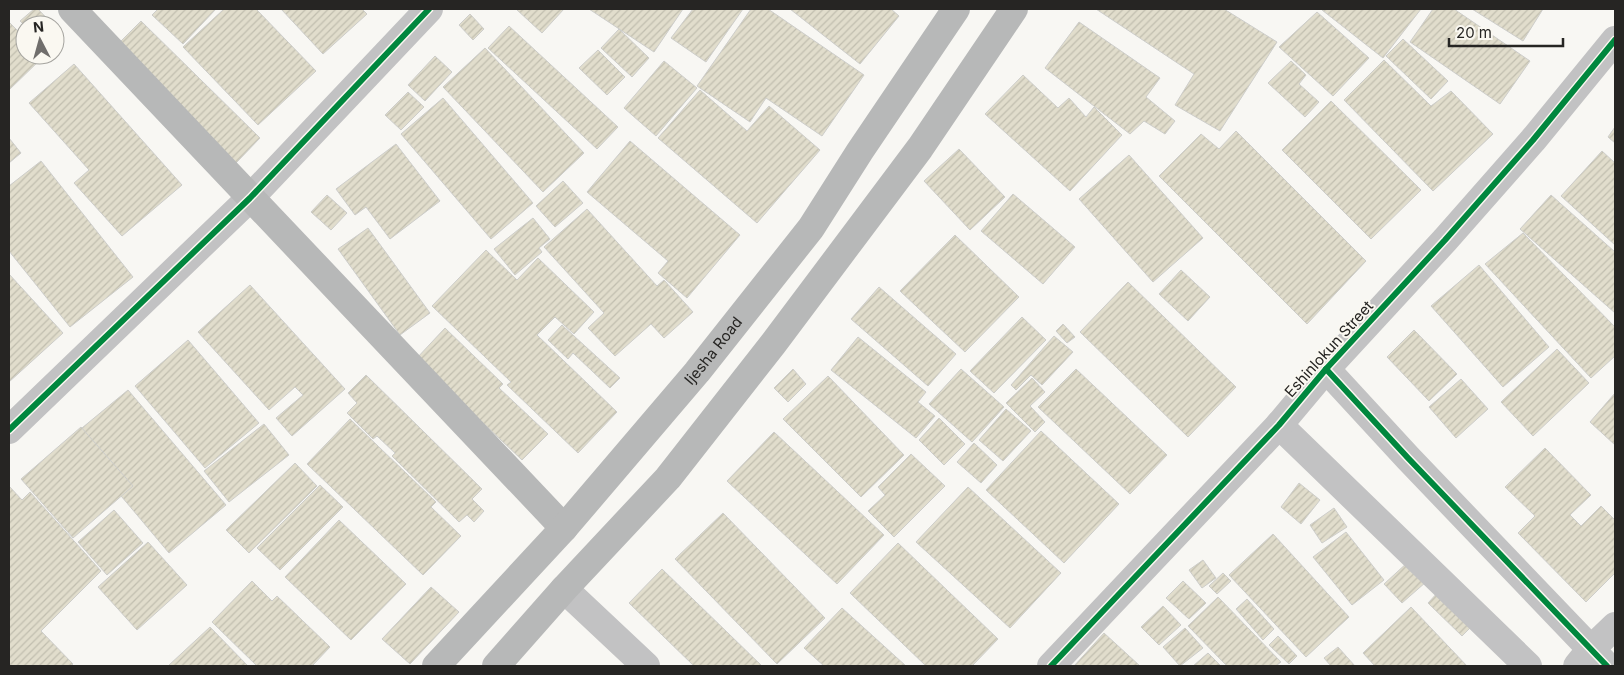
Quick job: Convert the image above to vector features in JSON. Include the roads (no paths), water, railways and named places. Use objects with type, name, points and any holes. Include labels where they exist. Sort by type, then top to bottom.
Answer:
[{"type":"main road","points":[[72,9],[564,528]]},
{"type":"main road","name":"Ijesha Road","points":[[436,666],[564,528],[697,372],[811,228],[860,151],[956,9]]},
{"type":"main road","points":[[496,666],[564,589],[668,478],[774,344],[920,148],[1014,9]]},
{"type":"street","points":[[9,430],[250,198],[428,9]]},
{"type":"street","name":"Eshinlokun Street","points":[[1051,666],[1279,425],[1326,369],[1445,240],[1527,147],[1615,40]]},
{"type":"street","points":[[1326,369],[1591,661],[1615,626]]},
{"type":"street","points":[[1279,425],[1528,666]]},
{"type":"street","points":[[564,589],[646,666]]}]
